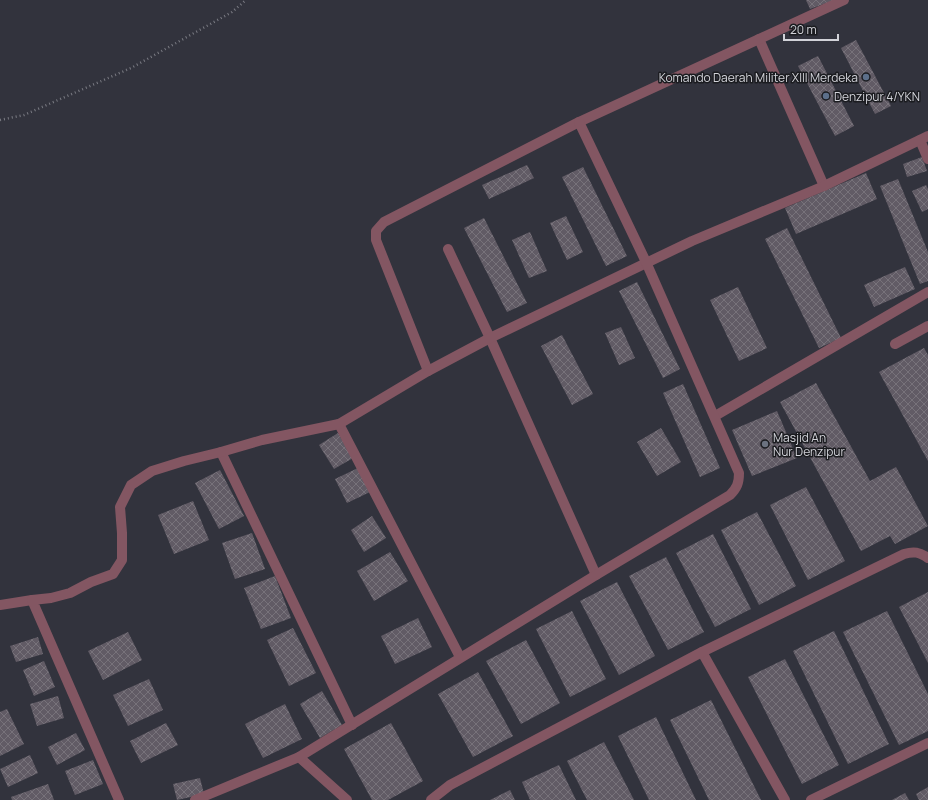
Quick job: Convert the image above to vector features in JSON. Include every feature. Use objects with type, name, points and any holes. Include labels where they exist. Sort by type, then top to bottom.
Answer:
[{"type":"street","points":[[428,372],[376,240],[376,231],[384,222],[579,122],[844,0]]},
{"type":"street","points":[[759,39],[824,186]]},
{"type":"street","points":[[195,800],[299,756],[352,725],[460,657],[730,495],[737,487],[740,473],[646,262],[579,122]]},
{"type":"street","points":[[0,605],[51,598],[70,593],[91,582],[113,574],[122,560],[120,507],[130,485],[152,471],[184,460],[221,452],[262,440],[339,424],[490,338],[692,241],[824,186],[924,138],[928,159]]},
{"type":"street","points":[[448,249],[490,338],[596,575]]},
{"type":"street","points":[[715,416],[928,292]]},
{"type":"street","points":[[895,344],[928,326]]},
{"type":"street","points":[[339,424],[460,657]]},
{"type":"street","points":[[221,452],[352,725]]},
{"type":"street","points":[[431,800],[450,785],[702,652],[904,554],[913,552],[928,558]]},
{"type":"street","points":[[32,600],[119,800]]},
{"type":"street","points":[[702,652],[785,800]]},
{"type":"street","points":[[811,800],[928,743]]},
{"type":"street","points":[[299,756],[347,800]]},
{"type":"path","points":[[0,120],[24,115],[132,68],[232,12],[246,0]]},
{"type":"building","points":[[806,0],[835,0],[810,9]]},
{"type":"building","name":"Komando Daerah Militer XIII Merdeka","points":[[856,40],[891,106],[875,114],[841,48]]},
{"type":"building","name":"Denzipur 4/YKN","points":[[818,56],[854,126],[835,136],[798,66]]},
{"type":"building","points":[[922,157],[927,171],[907,177],[903,164]]},
{"type":"building","points":[[527,165],[534,178],[489,199],[482,185]]},
{"type":"building","points":[[583,167],[627,256],[606,266],[562,177]]},
{"type":"building","points":[[866,173],[877,199],[796,234],[785,208]]},
{"type":"building","points":[[898,179],[928,252],[928,281],[920,284],[880,186]]},
{"type":"building","points":[[926,185],[928,189],[928,209],[922,212],[912,191]]},
{"type":"building","points":[[566,216],[583,252],[567,260],[550,223]]},
{"type":"building","points":[[484,218],[527,303],[507,312],[464,228]]},
{"type":"building","points":[[787,228],[841,338],[819,348],[765,239]]},
{"type":"building","points":[[530,232],[547,271],[529,278],[512,240]]},
{"type":"building","points":[[905,267],[915,289],[874,307],[864,285]]},
{"type":"building","points":[[637,282],[680,369],[663,378],[619,291]]},
{"type":"building","points":[[738,287],[767,348],[739,361],[710,300]]},
{"type":"building","points":[[621,327],[635,358],[619,365],[605,333]]},
{"type":"building","points":[[562,335],[593,394],[572,405],[541,346]]},
{"type":"building","points":[[924,348],[928,355],[928,461],[879,372]]},
{"type":"building","points":[[816,383],[870,481],[896,467],[928,526],[895,544],[890,536],[861,551],[780,402]]},
{"type":"building","points":[[683,384],[720,468],[700,477],[663,393]]},
{"type":"building","name":"Masjid An Nur Denzipur","points":[[777,411],[797,458],[752,476],[732,430]]},
{"type":"building","points":[[661,428],[681,462],[657,476],[637,442]]},
{"type":"building","points":[[338,433],[353,458],[334,469],[319,445]]},
{"type":"building","points":[[358,468],[370,492],[347,503],[335,479]]},
{"type":"building","points":[[220,470],[244,516],[219,529],[195,483]]},
{"type":"building","points":[[806,487],[845,561],[808,580],[770,505]]},
{"type":"building","points":[[193,501],[209,540],[174,554],[158,515]]},
{"type":"building","points":[[757,512],[796,586],[759,605],[721,530]]},
{"type":"building","points":[[372,516],[386,538],[364,552],[351,530]]},
{"type":"building","points":[[252,533],[265,569],[235,579],[222,543]]},
{"type":"building","points":[[713,534],[751,609],[715,627],[676,553]]},
{"type":"building","points":[[390,552],[408,581],[374,601],[357,571]]},
{"type":"building","points":[[666,557],[704,632],[668,650],[629,576]]},
{"type":"building","points":[[275,576],[291,618],[261,629],[244,588]]},
{"type":"building","points":[[617,582],[655,656],[619,675],[580,601]]},
{"type":"building","points":[[928,592],[928,663],[899,607]]},
{"type":"building","points":[[572,611],[606,679],[570,697],[536,629]]},
{"type":"building","points":[[887,611],[928,694],[928,731],[899,745],[843,632]]},
{"type":"building","points":[[418,618],[432,647],[395,664],[381,636]]},
{"type":"building","points":[[293,628],[316,673],[289,686],[267,640]]},
{"type":"building","points":[[834,631],[889,744],[848,764],[793,651]]},
{"type":"building","points":[[128,632],[142,660],[103,680],[88,651]]},
{"type":"building","points":[[38,637],[43,654],[16,662],[10,646]]},
{"type":"building","points":[[526,640],[560,703],[521,724],[486,661]]},
{"type":"building","points":[[785,659],[839,765],[802,784],[748,677]]},
{"type":"building","points":[[44,661],[55,687],[34,696],[23,670]]},
{"type":"building","points":[[478,672],[513,736],[473,757],[438,694]]},
{"type":"building","points":[[149,679],[163,710],[128,726],[113,695]]},
{"type":"building","points":[[322,691],[342,725],[320,738],[300,704]]},
{"type":"building","points":[[58,696],[64,718],[37,726],[30,704]]},
{"type":"building","points":[[711,700],[761,800],[709,800],[670,720]]},
{"type":"building","points":[[285,704],[302,739],[263,758],[245,724]]},
{"type":"building","points":[[7,709],[24,744],[0,756],[0,712]]},
{"type":"building","points":[[656,717],[696,800],[649,800],[618,736]]},
{"type":"building","points":[[166,723],[178,745],[141,763],[130,741]]},
{"type":"building","points":[[391,723],[423,781],[388,800],[372,800],[344,749]]},
{"type":"building","points":[[76,733],[85,750],[57,765],[48,747]]},
{"type":"building","points":[[604,742],[634,800],[587,800],[567,761]]},
{"type":"building","points":[[30,755],[38,773],[8,787],[0,769]]},
{"type":"building","points":[[93,760],[103,784],[75,795],[65,771]]},
{"type":"building","points":[[559,765],[576,800],[530,800],[522,782]]},
{"type":"building","points":[[200,778],[204,794],[177,800],[173,784]]},
{"type":"building","points":[[48,784],[54,800],[12,800],[11,797]]},
{"type":"building","points":[[928,787],[928,800],[919,800],[916,794]]},
{"type":"building","points":[[510,790],[515,800],[490,800]]},
{"type":"building","points":[[905,793],[909,800],[892,800]]},
{"type":"place","name":"Komando Daerah Militer XIII Merdeka","points":[[866,77]]},
{"type":"place","name":"Denzipur 4/YKN","points":[[826,96]]},
{"type":"place","name":"Masjid An Nur Denzipur","points":[[765,444]]}]
